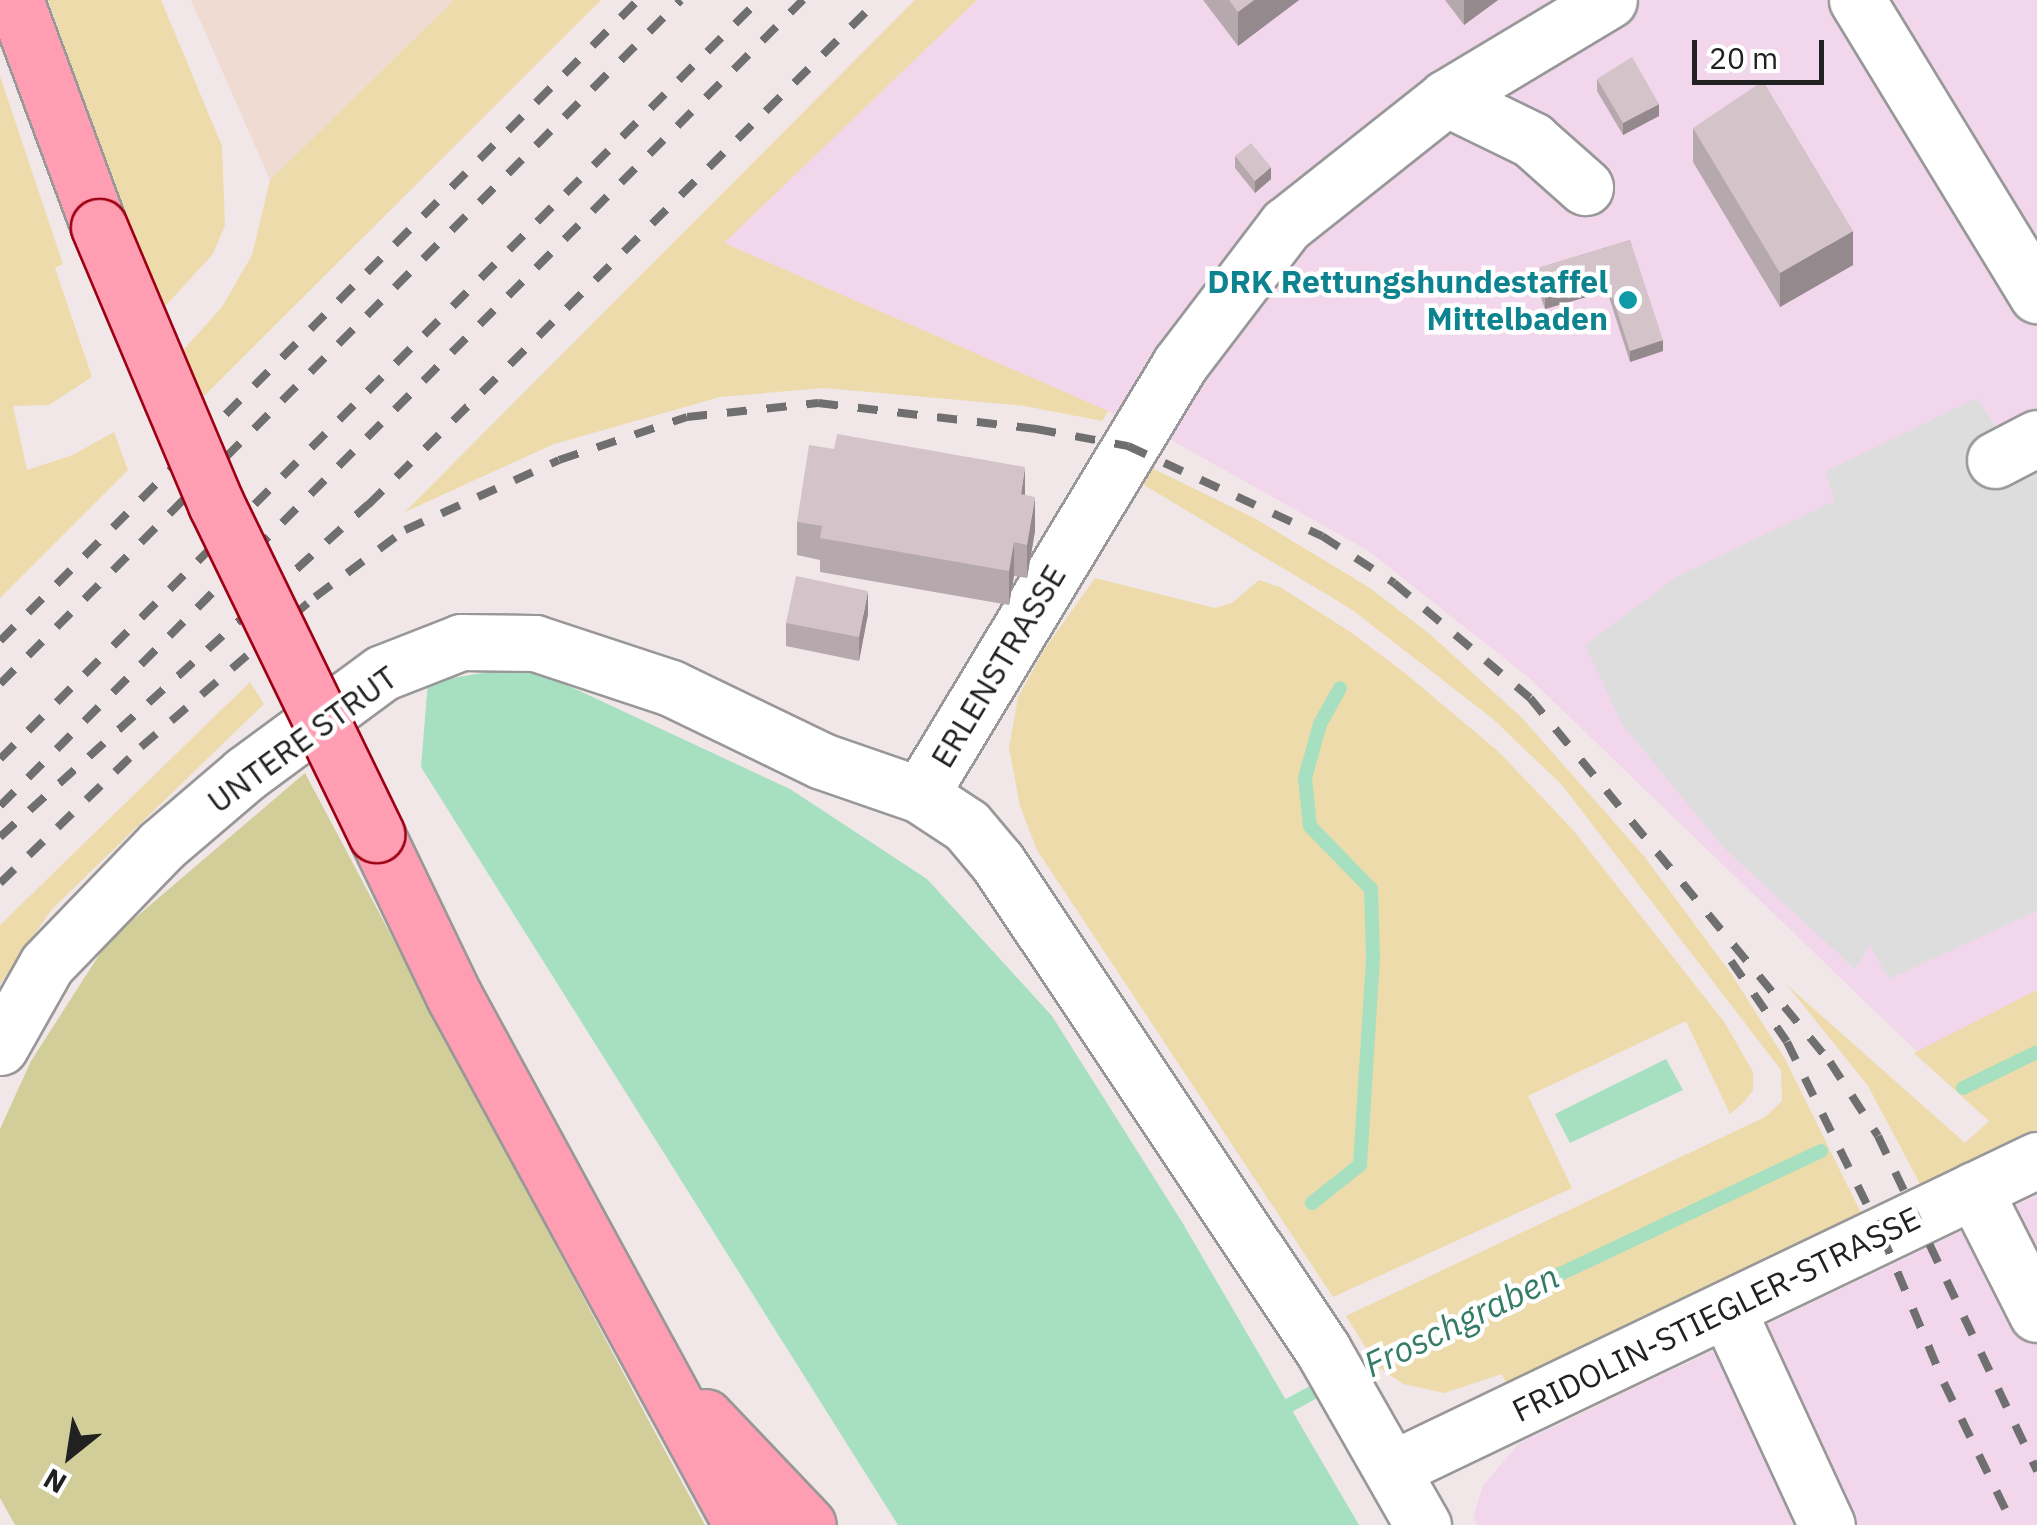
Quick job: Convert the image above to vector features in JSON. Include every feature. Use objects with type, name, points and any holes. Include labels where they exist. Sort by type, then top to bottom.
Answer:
[{"type":"main road","points":[[15,0],[99,227],[216,504],[454,996],[742,1525]]},
{"type":"main road","points":[[655,1364],[808,1525]]},
{"type":"street","name":"ERLENSTRASSE","points":[[1423,1525],[1323,1350],[998,863],[967,826],[920,795],[1180,364],[1286,225],[1446,98],[1608,0]]},
{"type":"street","points":[[1857,0],[2037,295]]},
{"type":"street","points":[[1446,98],[1532,140],[1585,187]]},
{"type":"street","name":"UNTERE STRUT","points":[[0,1048],[47,964],[162,846],[245,774],[382,673],[461,642],[535,643],[671,688],[822,761],[920,795]]},
{"type":"street","name":"FRIDOLIN-STIEGLER-STRASSE","points":[[1381,1446],[1727,1309],[2037,1160]]},
{"type":"street","points":[[1974,1190],[2036,1308]]},
{"type":"street","points":[[1727,1309],[1827,1525]]},
{"type":"shaded area","points":[[48,0],[161,0],[222,146],[225,225],[213,254],[159,313]]},
{"type":"shaded area","points":[[191,0],[454,0],[270,180]]},
{"type":"shaded area","points":[[454,0],[601,0],[196,404],[176,358],[222,307],[252,255],[270,180]]},
{"type":"shaded area","points":[[915,0],[977,0],[724,243],[1108,411],[1102,421],[1025,406],[824,388],[720,397],[554,444],[405,512]]},
{"type":"shaded area","points":[[977,0],[2037,0],[2037,1178],[1989,1121],[1528,677],[1367,550],[1164,436],[723,243]]},
{"type":"shaded area","points":[[0,76],[63,264],[55,268],[92,377],[49,405],[13,406],[27,470],[73,455],[114,432],[128,470],[0,598]]},
{"type":"shaded area","points":[[1977,398],[2025,473],[2037,467],[2037,911],[1889,979],[1870,945],[1855,969],[1723,847],[1622,724],[1585,645],[1678,576],[1835,501],[1825,472]]},
{"type":"shaded area","points":[[1152,468],[1256,519],[1370,588],[1432,636],[1522,718],[1644,856],[1732,975],[1785,1059],[1866,1223],[1508,1387],[1502,1374],[1444,1393],[1403,1384],[1378,1367],[1346,1316],[1765,1117],[1782,1101],[1781,1070],[1562,785],[1493,719],[1351,609],[1144,485]]},
{"type":"shaded area","points":[[1095,578],[1215,608],[1232,603],[1259,580],[1280,587],[1352,633],[1406,674],[1499,752],[1573,830],[1725,1023],[1753,1072],[1753,1090],[1744,1102],[1730,1114],[1686,1021],[1528,1096],[1572,1188],[1333,1297],[1037,850],[1020,806],[1009,748],[1018,697],[1044,650]]},
{"type":"shaded area","points":[[526,666],[790,789],[927,879],[1052,1016],[1182,1222],[1359,1525],[898,1525],[421,767],[428,682]]},
{"type":"shaded area","points":[[250,682],[264,704],[52,909],[0,984],[0,925]]},
{"type":"shaded area","points":[[305,773],[705,1525],[15,1525],[0,1498],[0,1129],[31,1061],[108,941]]},
{"type":"shaded area","points":[[1787,985],[1965,1143],[1989,1121],[1914,1053],[2037,990],[2037,1142],[1926,1195],[1868,1086]]},
{"type":"shaded area","points":[[1666,1059],[1683,1090],[1570,1143],[1555,1114]]},
{"type":"shaded area","points":[[2037,1195],[2037,1525],[1476,1525],[1474,1514],[1483,1486],[1518,1444]]},
{"type":"building","points":[[1229,0],[1254,0],[1238,12]]},
{"type":"building","points":[[1632,57],[1659,104],[1623,123],[1597,79]]},
{"type":"building","points":[[1763,81],[1853,231],[1780,273],[1693,128]]},
{"type":"building","points":[[1251,143],[1271,167],[1255,181],[1235,156]]},
{"type":"building","name":"DRK Rettungshundestaffel Mittelbaden","points":[[1630,240],[1663,340],[1630,351],[1607,280],[1545,297],[1535,269]]},
{"type":"building","points":[[837,434],[1025,467],[1021,494],[1035,497],[1027,545],[1014,542],[1009,571],[820,538],[822,526],[797,522],[809,445],[834,449]]},
{"type":"building","points":[[796,576],[868,591],[859,637],[786,623]]},
{"type":"waterway","points":[[1312,1203],[1360,1165],[1373,959],[1371,889],[1310,826],[1305,778],[1320,724],[1340,688]]},
{"type":"waterway","name":"Froschgraben","points":[[1963,1088],[2037,1052]]},
{"type":"waterway","name":"Froschgraben","points":[[1348,1374],[1821,1151]]},
{"type":"waterway","name":"Froschgraben","points":[[1277,1412],[1328,1384]]},
{"type":"railway","points":[[0,641],[638,0]]},
{"type":"railway","points":[[0,684],[681,0]]},
{"type":"railway","points":[[0,759],[759,0]]},
{"type":"railway","points":[[0,806],[803,0]]},
{"type":"railway","points":[[0,837],[368,505],[878,0]]},
{"type":"railway","points":[[0,883],[141,747],[315,597],[405,530],[559,460],[687,417],[818,403],[1036,429],[1128,446],[1322,536],[1394,583],[1530,698],[1830,1062],[1878,1136],[2037,1471]]},
{"type":"railway","points":[[1731,961],[1787,1042],[1882,1235],[1944,1383],[2013,1525]]},
{"type":"place","name":"DRK Rettungshundestaffel Mittelbaden","points":[[1628,300]]}]
